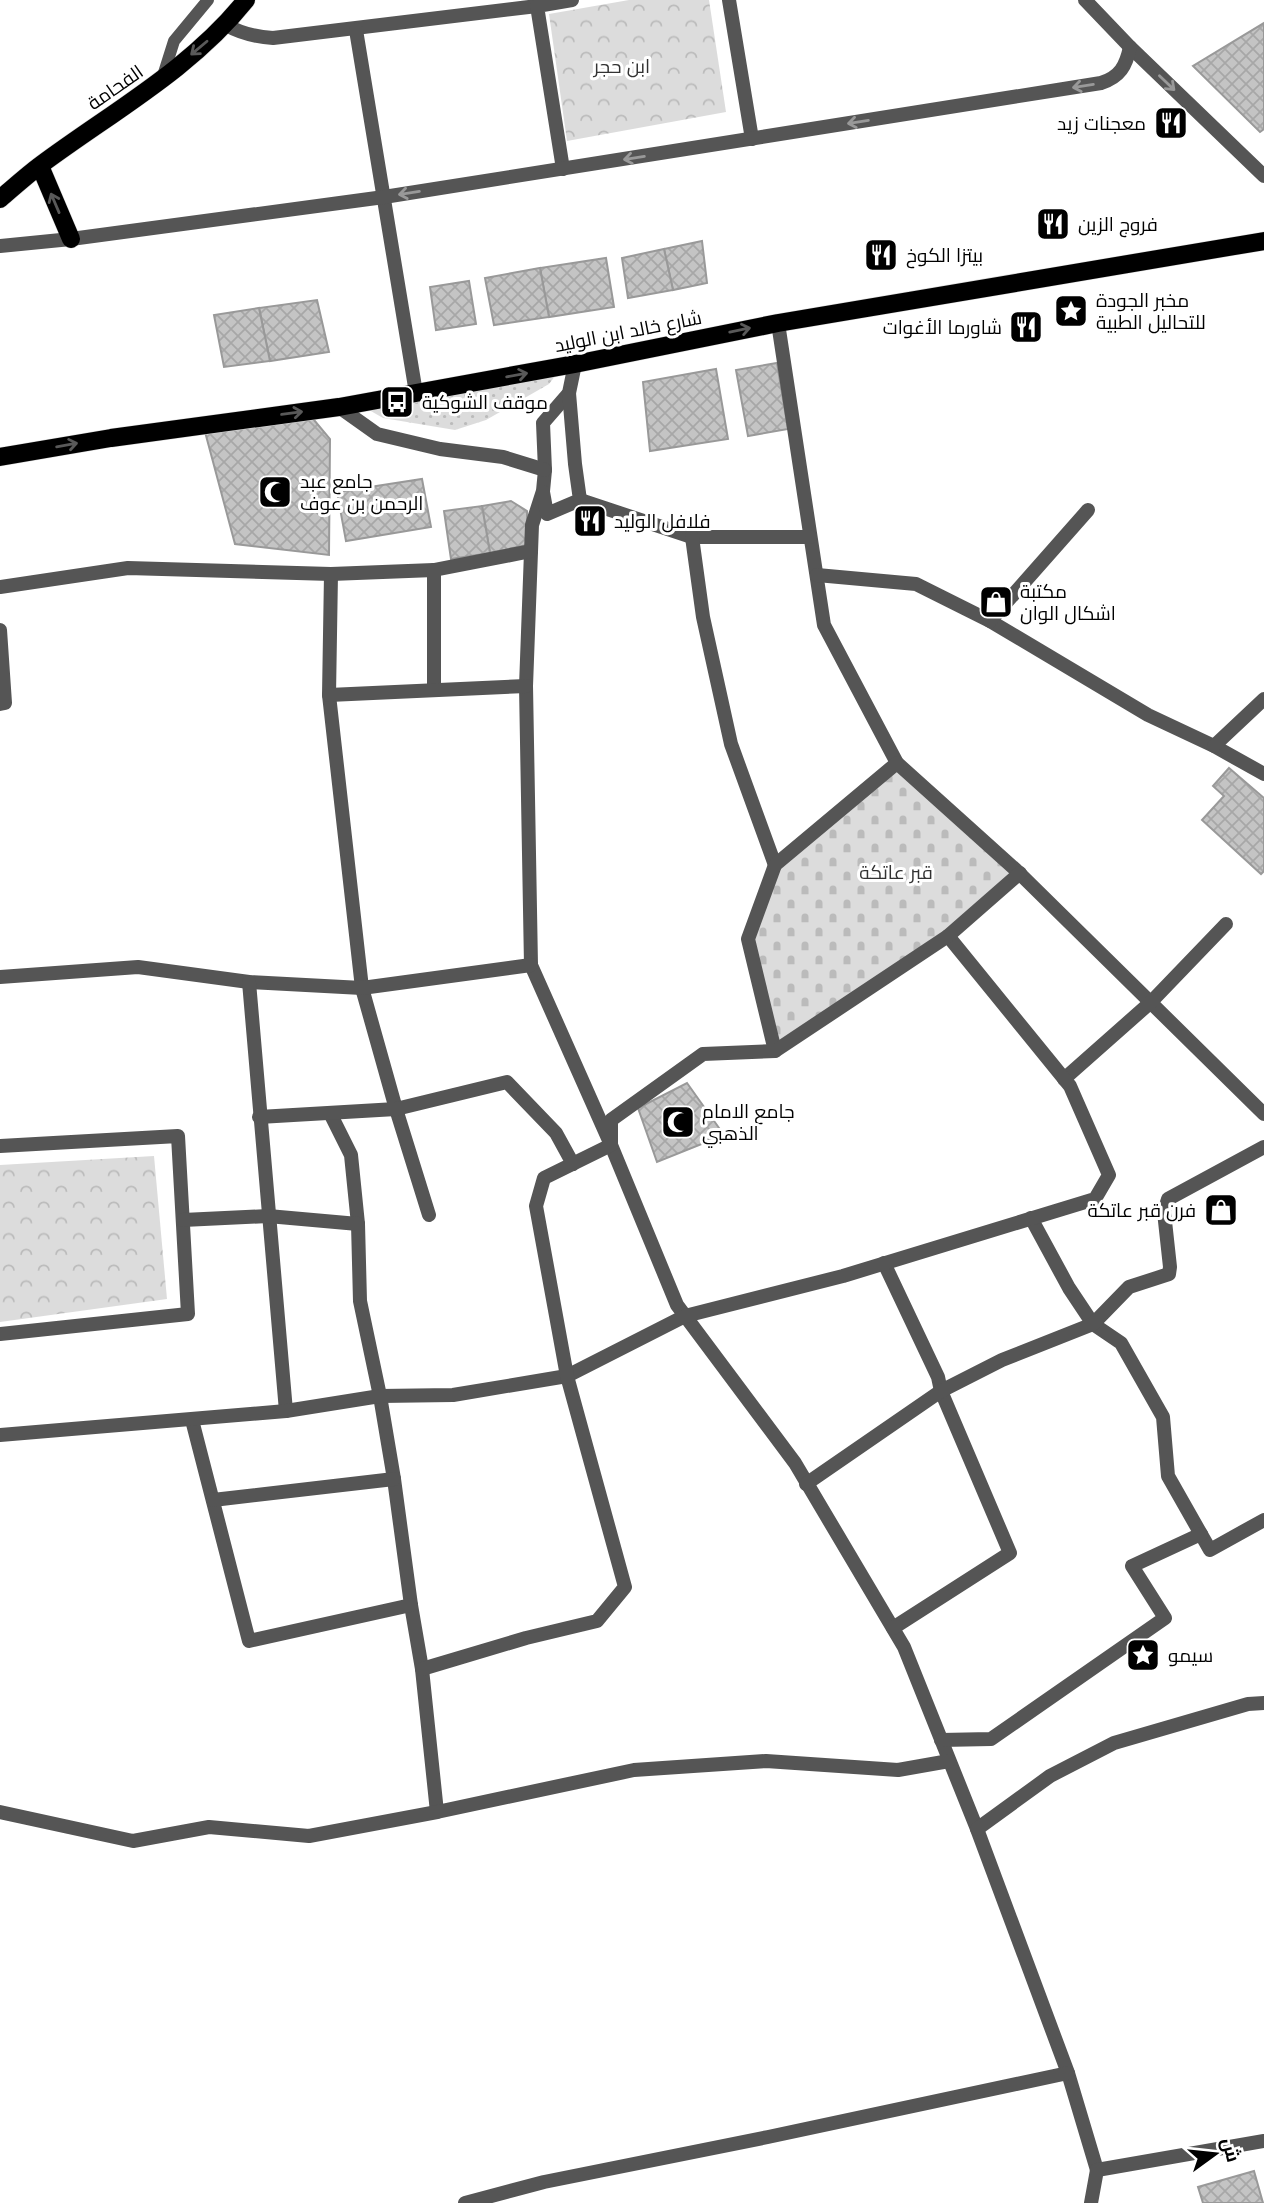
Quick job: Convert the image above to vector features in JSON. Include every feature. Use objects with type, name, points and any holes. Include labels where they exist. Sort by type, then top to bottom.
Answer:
[{"type":"main road","name":"الفحامة","points":[[0,199],[40,166],[151,89],[226,25],[246,0]]},
{"type":"main road","points":[[40,166],[71,239]]},
{"type":"main road","name":"شارع خالد ابن الوليد","points":[[0,457],[111,438],[339,407],[575,364],[778,323],[1264,240]]},
{"type":"street","points":[[226,25],[238,32],[273,38],[356,30],[572,0]]},
{"type":"street","points":[[729,0],[752,139]]},
{"type":"street","points":[[1085,0],[1264,176]]},
{"type":"street","points":[[537,6],[563,169]]},
{"type":"street","points":[[356,30],[416,393]]},
{"type":"street","points":[[0,246],[384,197],[1101,83],[1111,80],[1121,72],[1127,62],[1130,47]]},
{"type":"street","points":[[778,323],[824,625],[897,763],[1020,873],[1263,1110]]},
{"type":"street","points":[[575,364],[569,393],[580,500]]},
{"type":"street","points":[[569,393],[543,423],[545,470],[532,525],[526,686],[531,965],[611,1145],[677,1305],[795,1463],[904,1647],[977,1829],[1068,2073],[1097,2170],[1091,2203]]},
{"type":"street","points":[[339,407],[377,434],[440,449],[503,457],[545,470]]},
{"type":"street","points":[[542,491],[547,514],[580,500],[692,537],[810,537]]},
{"type":"street","points":[[990,621],[1088,510]]},
{"type":"street","points":[[692,537],[703,617],[731,744],[775,864]]},
{"type":"street","points":[[0,587],[128,568],[331,574],[434,570],[531,551]]},
{"type":"street","points":[[434,570],[434,690]]},
{"type":"street","points":[[331,574],[329,695],[362,988],[429,1215]]},
{"type":"street","points":[[817,575],[916,584],[990,621],[1148,715],[1214,746],[1264,774]]},
{"type":"street","points":[[0,631],[3,704]]},
{"type":"street","points":[[329,695],[526,686]]},
{"type":"street","points":[[1214,746],[1264,699]]},
{"type":"street","points":[[775,1051],[748,939],[775,864],[897,763]]},
{"type":"street","points":[[611,1145],[611,1120],[703,1054],[775,1051],[948,936],[1020,873]]},
{"type":"street","points":[[1064,1079],[1151,1002],[1226,924]]},
{"type":"street","points":[[0,1435],[286,1411],[380,1395],[453,1395],[568,1376],[685,1316],[884,1263],[1095,1199],[1109,1175],[1070,1086],[948,936]]},
{"type":"street","points":[[0,976],[138,967],[249,982],[362,988],[531,965]]},
{"type":"street","points":[[249,982],[286,1411]]},
{"type":"street","points":[[259,1117],[396,1109],[507,1082],[555,1133],[573,1164]]},
{"type":"street","points":[[330,1113],[351,1155],[358,1224],[360,1301],[394,1479],[422,1669],[437,1812]]},
{"type":"street","points":[[0,1146],[178,1136],[188,1314],[0,1334]]},
{"type":"street","points":[[422,1669],[526,1637],[597,1621],[625,1587],[568,1376],[536,1206],[544,1178],[611,1145]]},
{"type":"street","points":[[806,1484],[941,1391],[1002,1360],[1093,1324],[1129,1287],[1169,1274],[1164,1212],[1168,1199],[1264,1147]]},
{"type":"street","points":[[183,1220],[268,1216],[358,1224]]},
{"type":"street","points":[[1031,1218],[1069,1288],[1093,1324],[1121,1343],[1163,1417],[1168,1476],[1210,1550],[1264,1520]]},
{"type":"street","points":[[884,1263],[938,1377],[941,1391],[1010,1553],[893,1628]]},
{"type":"street","points":[[192,1420],[249,1641],[411,1605]]},
{"type":"street","points":[[213,1500],[394,1479]]},
{"type":"street","points":[[941,1740],[991,1740],[1165,1618],[1132,1566],[1201,1534]]},
{"type":"street","points":[[977,1829],[1050,1776],[1114,1743],[1248,1704],[1264,1703]]},
{"type":"street","points":[[0,1812],[133,1841],[209,1827],[309,1836],[634,1770],[766,1761],[898,1770],[949,1760]]},
{"type":"street","points":[[465,2203],[544,2182],[1068,2073]]},
{"type":"street","points":[[1097,2170],[1264,2141]]},
{"type":"lane","points":[[162,79],[174,41],[208,0]]},
{"type":"green space","name":"ابن حجر","points":[[629,0],[709,0],[726,112],[567,141],[549,14]]},
{"type":"green space","points":[[562,367],[549,384],[486,420],[455,430],[383,418],[357,403]]},
{"type":"green space","name":"قبر عاتكة","points":[[900,766],[1016,870],[948,936],[774,1046],[748,939],[775,865]]},
{"type":"green space","points":[[154,1156],[167,1299],[0,1322],[0,1165]]},
{"type":"building","points":[[1264,23],[1264,129],[1260,132],[1193,66]]},
{"type":"building","points":[[702,241],[707,283],[673,290],[664,249]]},
{"type":"building","points":[[664,249],[673,290],[628,298],[622,258]]},
{"type":"building","points":[[606,258],[614,307],[549,317],[540,268]]},
{"type":"building","points":[[540,268],[549,317],[494,325],[485,278]]},
{"type":"building","points":[[469,281],[476,324],[436,330],[430,287]]},
{"type":"building","points":[[317,300],[329,352],[270,361],[259,308]]},
{"type":"building","points":[[259,308],[270,361],[224,367],[214,315]]},
{"type":"building","points":[[777,363],[788,429],[748,436],[736,370]]},
{"type":"building","points":[[716,369],[728,439],[650,451],[643,382]]},
{"type":"building","name":"جامع عبد الرحمن بن عوف","points":[[309,414],[330,439],[329,555],[235,544],[204,428]]},
{"type":"building","points":[[422,479],[431,527],[346,541],[337,492]]},
{"type":"building","points":[[511,501],[527,511],[527,545],[490,553],[482,506]]},
{"type":"building","points":[[482,506],[490,553],[451,559],[444,511]]},
{"type":"building","points":[[1229,768],[1264,798],[1264,871],[1261,874],[1202,820],[1224,796],[1213,786]]},
{"type":"building","name":"جامع الامام الذهبي","points":[[687,1083],[724,1135],[657,1162],[638,1108]]},
{"type":"building","points":[[1254,2171],[1263,2203],[1203,2203],[1198,2187]]},
{"type":"place","name":"معجنات زيد","points":[[1171,123]]},
{"type":"place","name":"فروج الزين","points":[[1053,224]]},
{"type":"place","name":"بيتزا الكوخ","points":[[881,255]]},
{"type":"place","name":"مخبر الجودة للتحاليل الطبية","points":[[1071,311]]},
{"type":"place","name":"شاورما الأغوات","points":[[1026,327]]},
{"type":"place","name":"موقف الشوكية","points":[[397,402]]},
{"type":"place","name":"جامع عبد الرحمن بن عوف","points":[[275,492]]},
{"type":"place","name":"فلافل الوليد","points":[[590,521]]},
{"type":"place","name":"مكتبة اشكال الوان","points":[[996,602]]},
{"type":"place","name":"جامع الامام الذهبي","points":[[678,1122]]},
{"type":"place","name":"فرن قبر عاتكة","points":[[1221,1210]]},
{"type":"place","name":"سيمو","points":[[1143,1655]]}]
